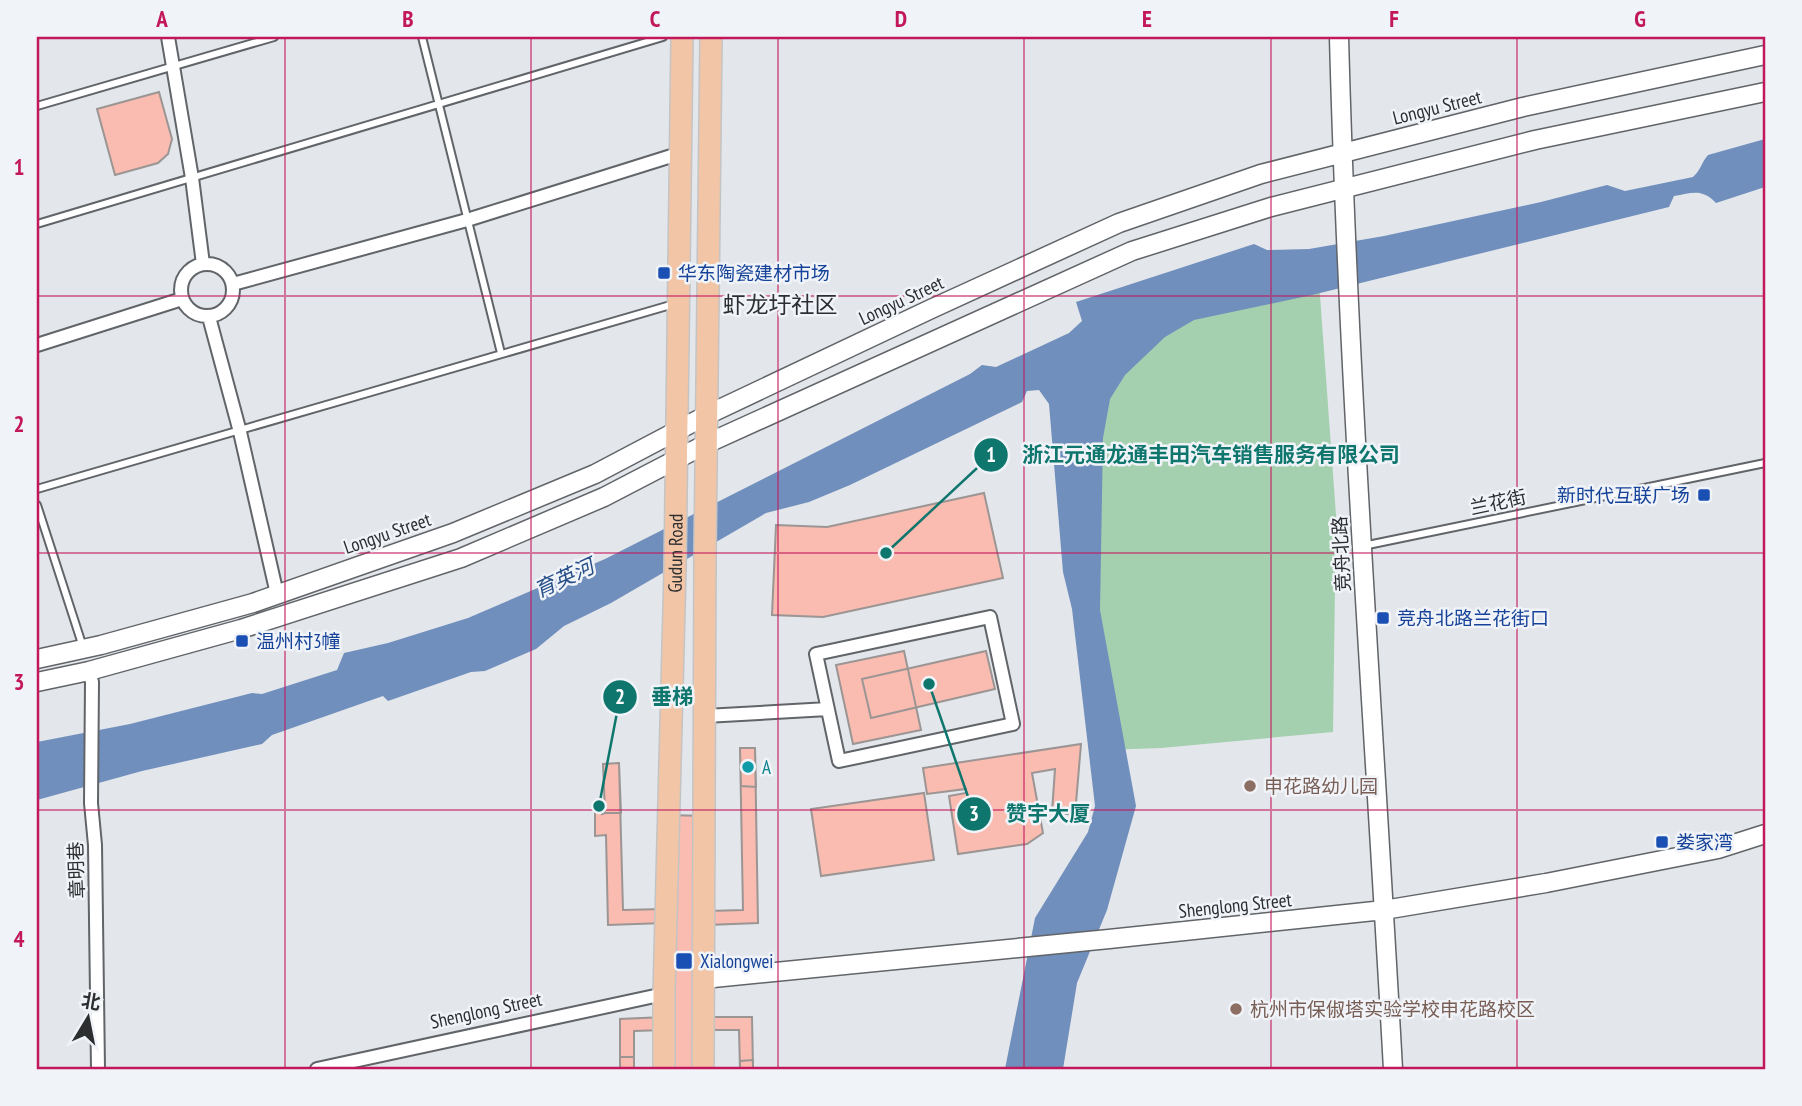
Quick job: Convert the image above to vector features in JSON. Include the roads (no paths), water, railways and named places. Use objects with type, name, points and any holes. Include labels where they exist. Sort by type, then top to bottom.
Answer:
[{"type":"main road","name":"Gudun Road","points":[[664,1069],[680,303],[682,37]]},
{"type":"main road","name":"Gudun Road","points":[[703,1069],[711,37]]},
{"type":"street","points":[[167,37],[192,178],[203,264]]},
{"type":"street","name":"竞舟北路","points":[[1339,37],[1345,233],[1361,547],[1393,1069]]},
{"type":"street","name":"Longyu Street","points":[[37,659],[84,649],[253,603],[453,533],[595,474],[706,415],[1119,223],[1261,174],[1523,107],[1765,55]]},
{"type":"street","points":[[37,682],[89,671],[241,629],[461,558],[604,497],[706,444],[1132,251],[1271,207],[1535,140],[1765,92]]},
{"type":"street","points":[[233,284],[467,220],[681,153]]},
{"type":"street","points":[[203,264],[219,266],[233,284],[231,302],[225,310],[209,317],[192,313],[180,292],[184,276],[195,266],[203,264]]},
{"type":"street","points":[[37,345],[182,299]]},
{"type":"street","points":[[209,317],[240,432],[278,594]]},
{"type":"street","points":[[990,617],[1013,724],[839,761],[828,709],[816,654],[990,617]]},
{"type":"street","name":"章明巷","points":[[89,671],[92,682],[91,803],[95,845],[98,1069]]},
{"type":"street","points":[[705,716],[828,709]]},
{"type":"street","name":"Shenglong Street","points":[[703,979],[1384,910],[1559,881],[1718,849],[1765,834]]},
{"type":"street","name":"Shenglong Street","points":[[317,1069],[664,994]]},
{"type":"lane","points":[[37,106],[274,37]]},
{"type":"lane","points":[[422,37],[501,353]]},
{"type":"lane","points":[[37,223],[663,37]]},
{"type":"lane","points":[[37,489],[680,303]]},
{"type":"lane","name":"兰花街","points":[[1361,547],[1765,463]]},
{"type":"lane","points":[[37,505],[84,649]]},
{"type":"water","name":"育英河","points":[[1765,139],[1765,187],[1716,203],[1701,193],[1674,196],[1669,207],[1312,295],[1194,320],[1165,337],[1125,375],[1110,399],[1103,438],[1100,610],[1136,806],[1107,910],[1077,983],[1063,1069],[1005,1069],[1035,918],[1088,832],[1095,806],[1072,609],[1063,572],[1049,404],[1039,390],[1027,391],[1022,402],[850,485],[809,502],[766,513],[611,603],[564,626],[536,649],[485,671],[471,672],[388,701],[383,696],[272,735],[262,744],[142,771],[37,800],[37,742],[130,724],[252,693],[262,694],[337,670],[344,653],[388,643],[468,618],[605,559],[970,374],[982,365],[996,367],[1069,333],[1082,321],[1076,302],[1254,244],[1267,250],[1309,249],[1384,236],[1607,185],[1625,191],[1693,177],[1708,155]]},
{"type":"place","name":"华东陶瓷建材市场","points":[[664,273]]},
{"type":"place","name":"新时代互联广场","points":[[1704,495]]},
{"type":"place","name":"浙江元通龙通丰田汽车销售服务有限公司","points":[[886,553]]},
{"type":"place","name":"竞舟北路兰花街口","points":[[1383,618]]},
{"type":"place","name":"温州村3幢","points":[[242,641]]},
{"type":"place","name":"赞宇大厦","points":[[929,684]]},
{"type":"place","name":"A","points":[[748,767]]},
{"type":"place","name":"申花路幼儿园","points":[[1250,786]]},
{"type":"place","name":"垂梯","points":[[599,806]]},
{"type":"place","name":"娄家湾","points":[[1662,842]]},
{"type":"place","name":"Xialongwei","points":[[684,961]]},
{"type":"place","name":"杭州市保俶塔实验学校申花路校区","points":[[1236,1009]]},
{"type":"district","name":"虾龙圩社区","points":[[780,304]]}]
